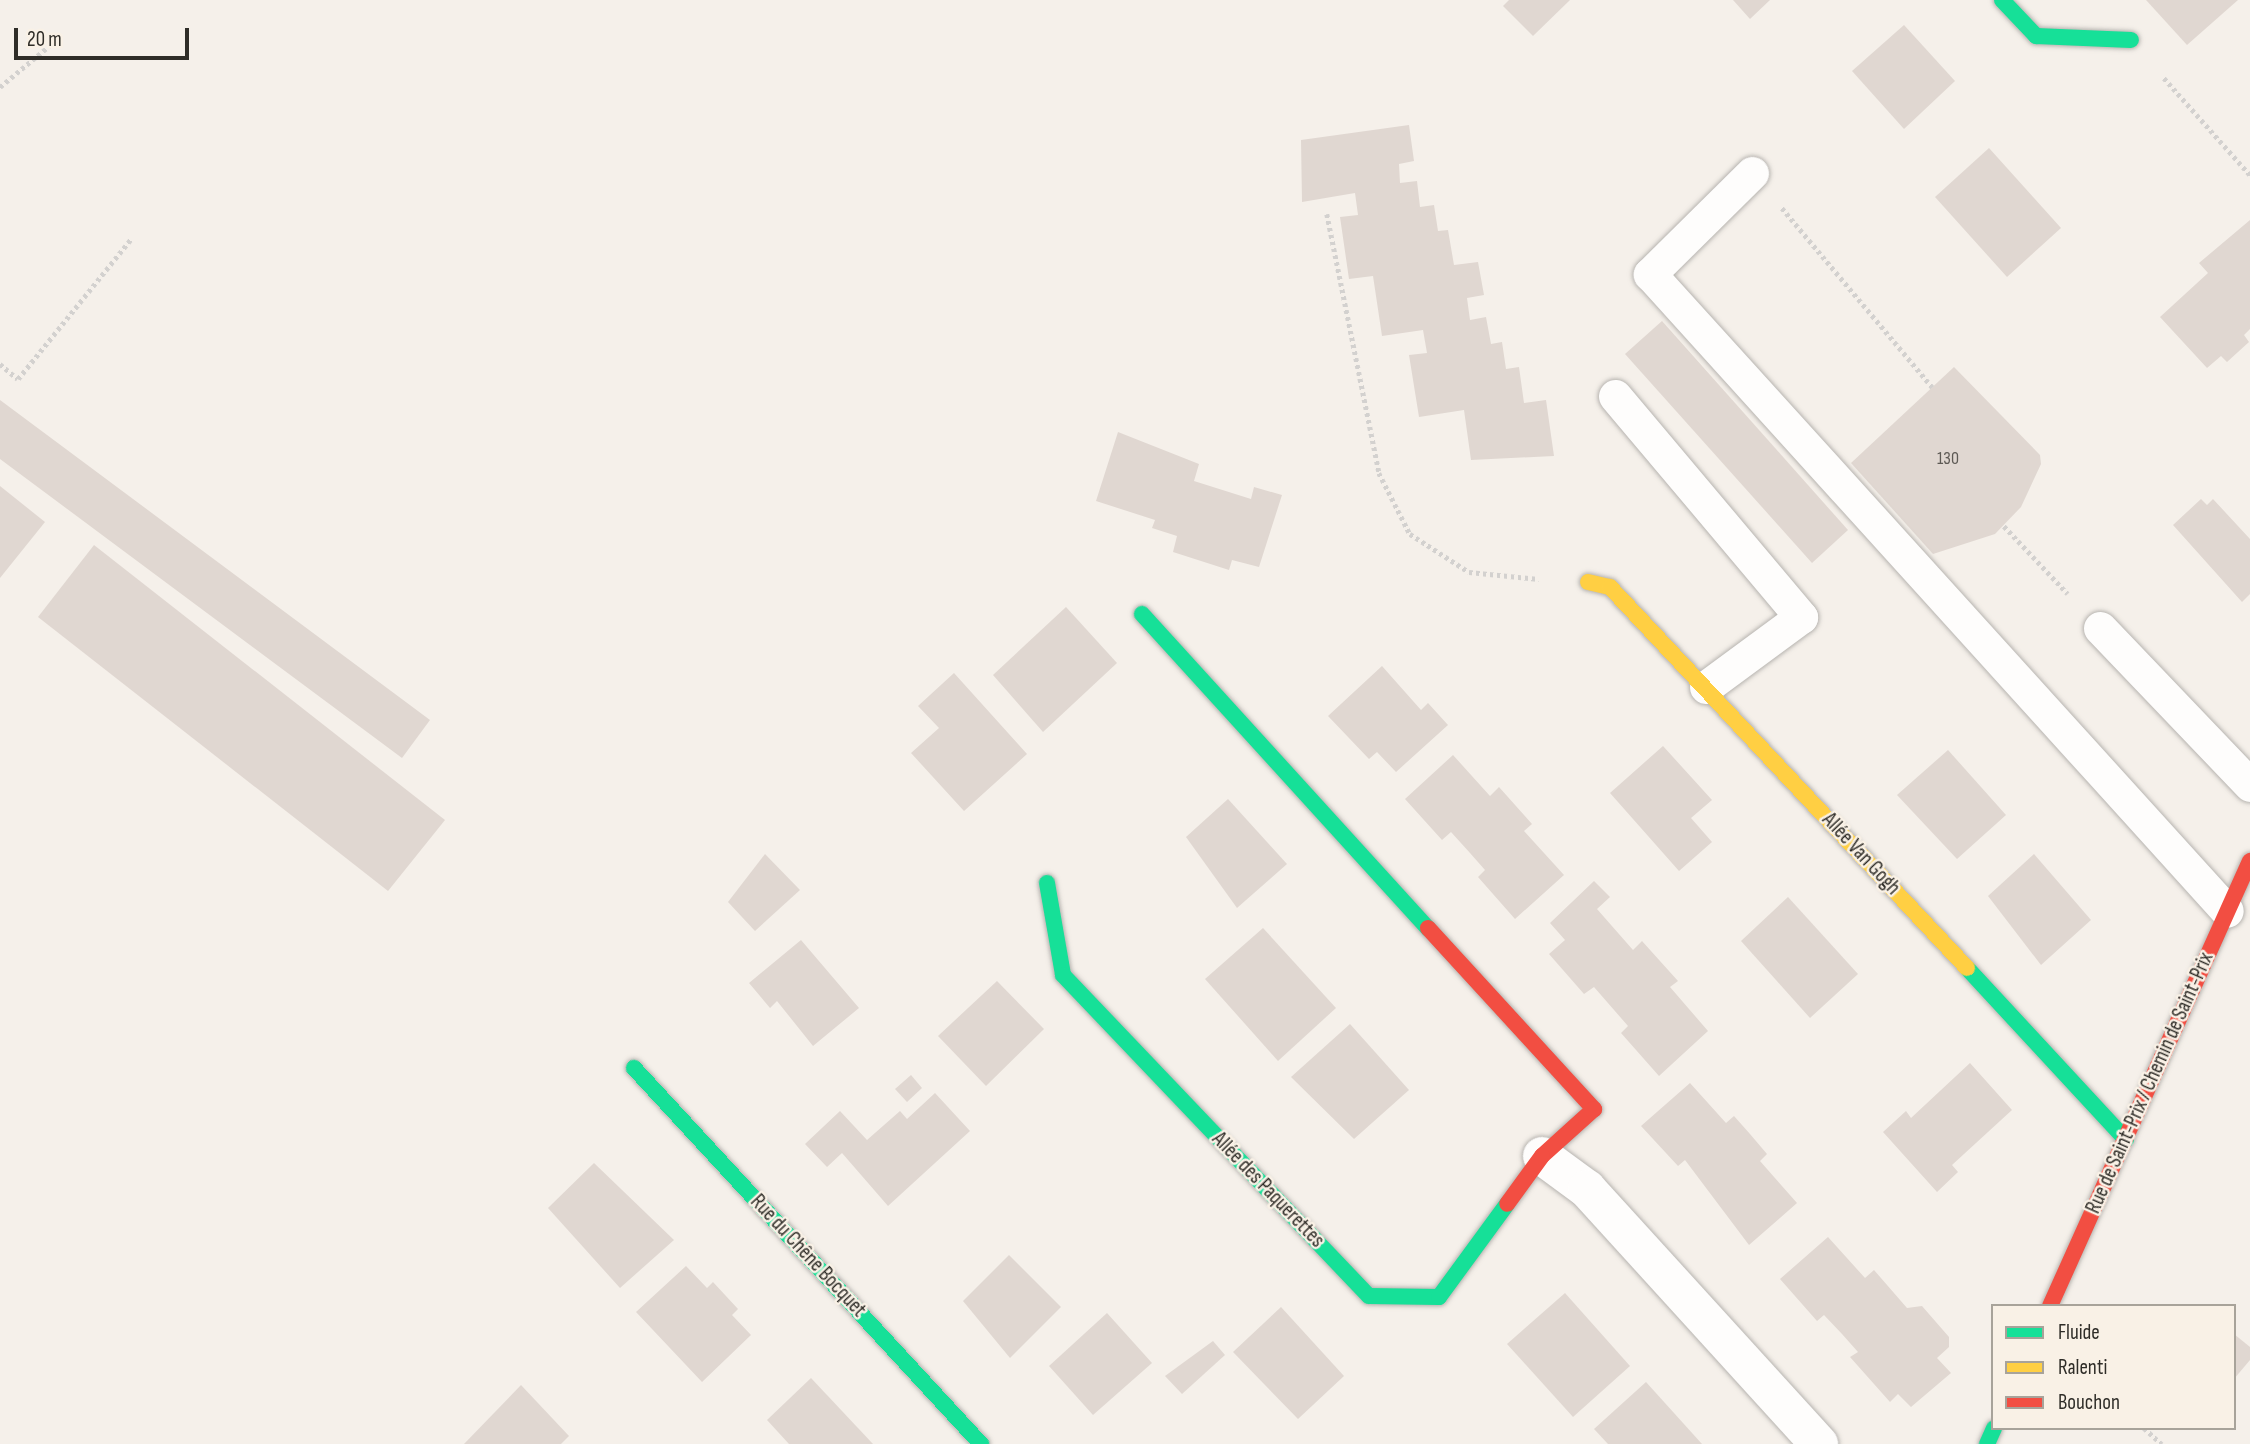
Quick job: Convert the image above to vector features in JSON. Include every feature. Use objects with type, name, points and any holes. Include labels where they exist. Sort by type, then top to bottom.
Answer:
[{"type":"street","points":[[2001,0],[2036,36],[2131,40]]},
{"type":"street","name":"Allée Van Gogh","points":[[1588,582],[1610,587],[2126,1140]]},
{"type":"street","name":"Allée des Paquerettes","points":[[1047,883],[1063,975],[1369,1296],[1439,1297],[1542,1156],[1594,1109],[1142,614]]},
{"type":"street","name":"Rue de Saint-Prix / Chemin de Saint-Prix","points":[[2051,1304],[2250,861]]},
{"type":"street","name":"Rue du Chêne Bocquet","points":[[634,1068],[981,1444]]},
{"type":"street","points":[[1542,1156],[1587,1189],[1819,1444]]},
{"type":"lane","points":[[1752,173],[1650,274],[2227,911]]},
{"type":"lane","points":[[1615,396],[1801,617],[1706,687]]},
{"type":"lane","points":[[2100,628],[2250,785]]},
{"type":"path","points":[[2131,40],[2250,175]]},
{"type":"path","points":[[0,87],[49,46]]},
{"type":"path","points":[[1752,173],[1932,387]]},
{"type":"path","points":[[1327,214],[1379,473],[1409,534],[1469,572],[1588,582]]},
{"type":"path","points":[[0,365],[18,379],[131,239]]},
{"type":"path","points":[[2004,526],[2100,628]]},
{"type":"path","points":[[2146,1430],[2162,1444]]},
{"type":"building","points":[[1509,0],[1570,0],[1533,36],[1503,6]]},
{"type":"building","points":[[1733,0],[1770,0],[1750,19]]},
{"type":"building","points":[[2146,0],[2238,0],[2187,45]]},
{"type":"building","points":[[1904,25],[1955,81],[1904,129],[1852,71]]},
{"type":"building","points":[[1409,125],[1414,161],[1399,164],[1400,183],[1417,181],[1420,207],[1434,205],[1438,231],[1448,230],[1454,265],[1478,262],[1484,295],[1467,298],[1470,320],[1486,317],[1491,344],[1502,342],[1506,369],[1519,367],[1524,403],[1546,400],[1554,456],[1471,460],[1464,410],[1419,417],[1409,355],[1427,353],[1423,330],[1382,336],[1373,276],[1349,279],[1340,217],[1358,215],[1355,193],[1302,202],[1301,140]]},
{"type":"building","points":[[1989,148],[2061,228],[2007,277],[1935,197]]},
{"type":"building","points":[[2250,220],[2250,329],[2244,335],[2249,342],[2227,362],[2221,356],[2207,368],[2160,317],[2208,273],[2199,263]]},
{"type":"building","points":[[1662,321],[1848,530],[1812,563],[1625,354]]},
{"type":"building","points":[[1954,367],[2040,455],[2041,464],[2021,507],[1995,534],[1933,554],[1851,463]]},
{"type":"building","points":[[0,400],[430,720],[402,758],[0,459]]},
{"type":"building","points":[[1118,432],[1199,464],[1194,481],[1251,499],[1254,487],[1282,495],[1259,567],[1232,560],[1229,570],[1173,552],[1177,536],[1152,528],[1155,520],[1096,501]]},
{"type":"building","points":[[0,486],[45,522],[0,578]]},
{"type":"building","points":[[2201,499],[2207,505],[2213,499],[2250,539],[2250,594],[2242,602],[2173,525]]},
{"type":"building","points":[[94,545],[445,820],[388,891],[38,617]]},
{"type":"building","points":[[1066,607],[1117,663],[1043,732],[993,675]]},
{"type":"building","points":[[1382,666],[1421,710],[1428,703],[1448,725],[1396,772],[1377,752],[1369,759],[1328,716]]},
{"type":"building","points":[[954,673],[1027,754],[964,811],[911,753],[939,728],[918,706]]},
{"type":"building","points":[[1663,746],[1712,800],[1691,818],[1712,842],[1679,871],[1610,793]]},
{"type":"building","points":[[1948,750],[2006,815],[1957,859],[1897,795]]},
{"type":"building","points":[[1453,755],[1490,796],[1499,787],[1532,824],[1524,831],[1564,875],[1515,919],[1478,877],[1485,870],[1451,832],[1442,840],[1405,799]]},
{"type":"building","points":[[1228,799],[1287,864],[1237,908],[1186,837]]},
{"type":"building","points":[[765,854],[800,890],[755,931],[728,902]]},
{"type":"building","points":[[2034,854],[2091,920],[2041,965],[1988,896]]},
{"type":"building","points":[[1594,881],[1610,897],[1597,909],[1633,950],[1642,941],[1678,981],[1670,987],[1708,1031],[1659,1076],[1621,1033],[1628,1026],[1594,987],[1584,994],[1549,954],[1565,940],[1550,923]]},
{"type":"building","points":[[1788,897],[1858,974],[1810,1018],[1741,941]]},
{"type":"building","points":[[1263,928],[1336,1008],[1278,1061],[1205,979]]},
{"type":"building","points":[[801,940],[859,1008],[813,1046],[777,1001],[770,1008],[749,983]]},
{"type":"building","points":[[997,981],[1044,1029],[986,1086],[938,1036]]},
{"type":"building","points":[[1350,1024],[1409,1090],[1354,1139],[1291,1077]]},
{"type":"building","points":[[1970,1063],[2012,1110],[1952,1165],[1958,1172],[1937,1192],[1883,1132],[1906,1111],[1911,1118]]},
{"type":"building","points":[[911,1075],[922,1088],[907,1102],[895,1089]]},
{"type":"building","points":[[1690,1083],[1726,1123],[1734,1116],[1767,1154],[1760,1161],[1797,1203],[1749,1245],[1685,1160],[1678,1166],[1641,1126]]},
{"type":"building","points":[[935,1093],[970,1131],[888,1206],[842,1153],[827,1167],[805,1144],[840,1111],[867,1140],[900,1111],[907,1119]]},
{"type":"building","points":[[594,1163],[674,1240],[620,1288],[548,1208]]},
{"type":"building","points":[[1828,1237],[1865,1278],[1874,1270],[1907,1308],[1922,1306],[1949,1337],[1949,1347],[1937,1358],[1951,1373],[1911,1407],[1898,1394],[1890,1402],[1850,1357],[1858,1352],[1842,1334],[1824,1315],[1817,1321],[1780,1279]]},
{"type":"building","points":[[1009,1255],[1061,1307],[1010,1358],[963,1301]]},
{"type":"building","points":[[686,1266],[707,1288],[713,1282],[738,1309],[732,1315],[751,1335],[702,1382],[636,1312]]},
{"type":"building","points":[[1565,1293],[1630,1366],[1573,1417],[1507,1344]]},
{"type":"building","points":[[1281,1307],[1344,1376],[1298,1419],[1233,1352]]},
{"type":"building","points":[[1107,1313],[1152,1363],[1093,1415],[1049,1366]]},
{"type":"building","points":[[2236,1336],[2250,1347],[2250,1360],[2236,1377]]},
{"type":"building","points":[[1213,1341],[1225,1355],[1182,1394],[1165,1376]]},
{"type":"building","points":[[811,1378],[873,1444],[789,1444],[767,1420]]},
{"type":"building","points":[[1646,1382],[1702,1444],[1608,1444],[1594,1429]]},
{"type":"building","points":[[521,1385],[569,1436],[561,1444],[464,1444]]},
{"type":"traffic: fast","points":[[2002,0],[2036,36],[2131,40]]},
{"type":"traffic: fast","points":[[1142,614],[1428,928]]},
{"type":"traffic: fast","points":[[1047,883],[1063,975],[1369,1296],[1439,1297],[1507,1204]]},
{"type":"traffic: fast","points":[[1967,968],[2126,1140]]},
{"type":"traffic: fast","points":[[634,1068],[981,1444]]},
{"type":"traffic: fast","points":[[1987,1444],[1993,1430]]},
{"type":"traffic: slow","points":[[1588,582],[1610,587],[1967,968]]},
{"type":"traffic: jam","points":[[2051,1304],[2250,861]]},
{"type":"traffic: jam","points":[[1428,928],[1594,1109],[1542,1156],[1507,1204]]}]
